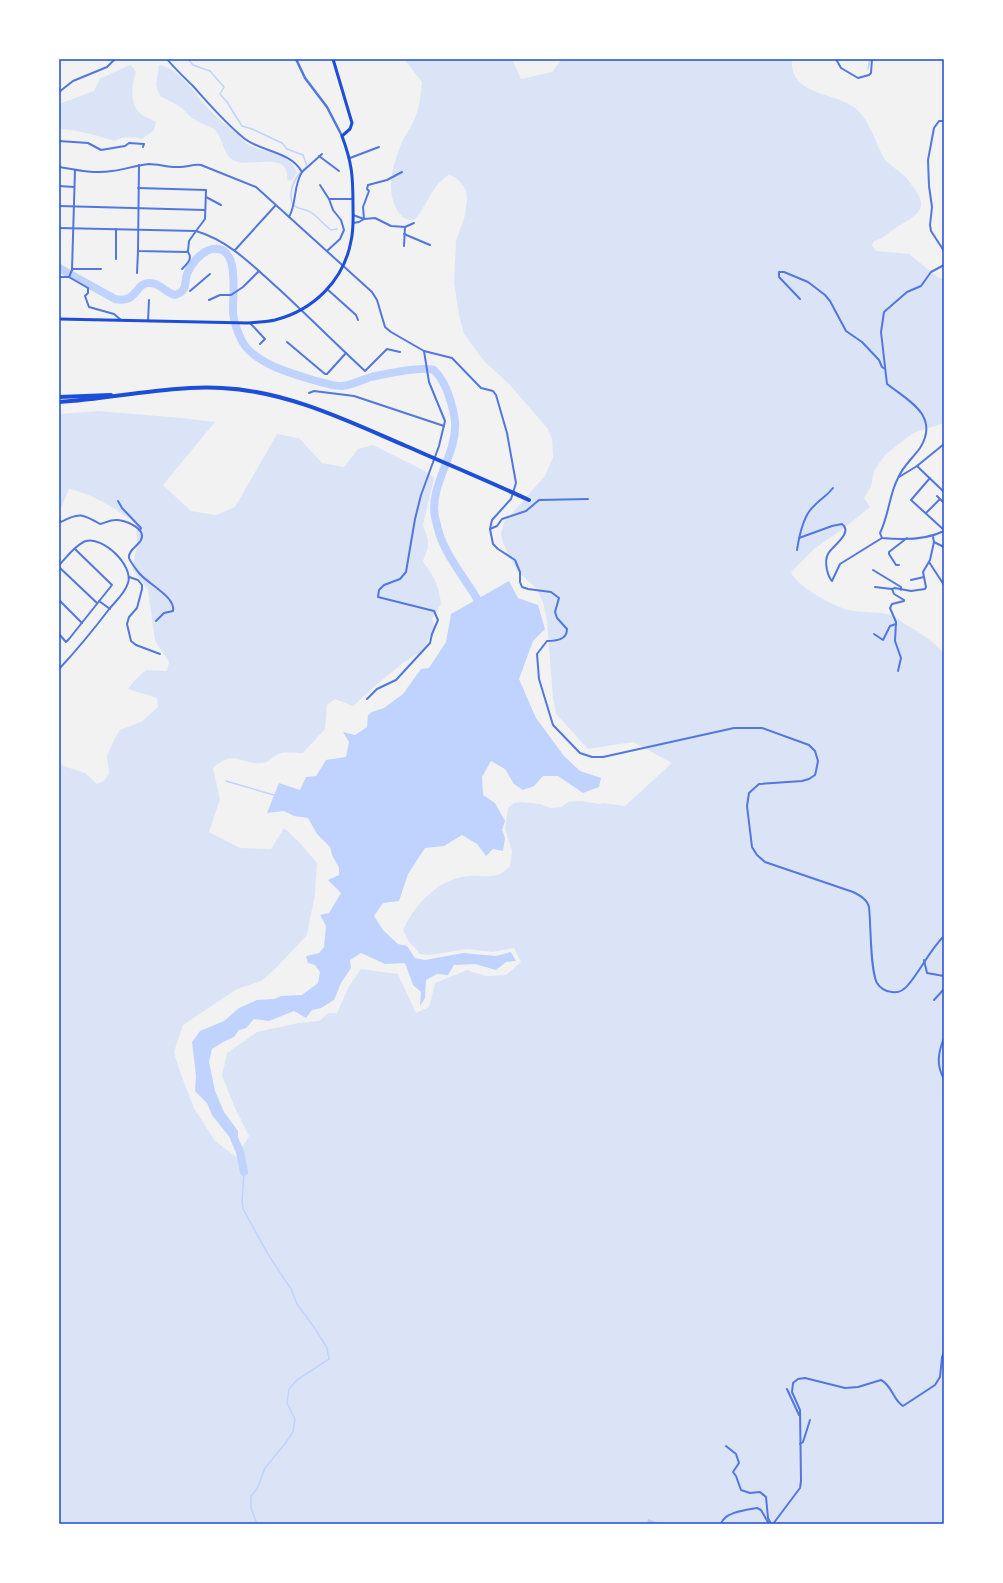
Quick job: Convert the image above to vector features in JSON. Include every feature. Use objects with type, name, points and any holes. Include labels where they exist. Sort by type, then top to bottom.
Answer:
[{"type":"highway","points":[[59,404],[186,388],[240,390],[274,396],[296,402],[354,423],[529,500]]},
{"type":"highway","points":[[59,397],[126,396]]},
{"type":"main road","points":[[59,319],[249,323],[275,320],[301,309],[322,295],[344,266],[352,240],[353,223],[353,175],[350,158],[342,136],[350,129],[352,123],[333,59]]},
{"type":"street","points":[[59,92],[73,81],[107,67],[116,59]]},
{"type":"street","points":[[167,59],[206,102],[246,140],[257,147],[284,156],[296,163],[302,172]]},
{"type":"street","points":[[296,59],[303,74],[327,108],[342,136]]},
{"type":"street","points":[[836,59],[840,67],[858,78],[871,73],[872,59]]},
{"type":"street","points":[[944,121],[938,122],[934,128],[928,160],[929,186],[932,207],[931,231],[944,250]]},
{"type":"street","points":[[59,141],[88,143],[101,150],[125,146],[129,143],[144,144],[143,147]]},
{"type":"street","points":[[350,158],[379,147]]},
{"type":"street","points":[[289,217],[293,206],[296,184],[302,172],[320,155],[339,171]]},
{"type":"street","points":[[59,167],[75,170],[112,171],[139,165],[157,164],[179,167],[201,165],[252,184],[372,292],[377,300],[385,327],[424,351],[452,358],[481,388],[493,391],[498,399],[508,433],[516,483],[511,500],[494,517],[490,529],[494,544],[498,549],[515,560],[520,572],[520,582],[522,587],[551,592],[558,598],[554,612],[557,618],[567,629],[567,635],[564,638],[547,641],[537,654],[539,679],[553,724],[580,753],[592,758],[603,757],[734,728],[762,728],[809,745],[815,751],[818,761],[814,775],[809,779],[802,781],[758,784],[749,793],[747,806],[752,847],[757,855],[765,862],[852,892],[866,901],[869,907],[873,970],[876,982],[881,988],[892,992],[904,989],[908,986],[924,960],[944,936]]},
{"type":"street","points":[[137,273],[139,165]]},
{"type":"street","points":[[69,277],[72,270],[75,170]]},
{"type":"street","points":[[364,219],[363,208],[369,192],[367,189],[368,185],[387,180],[402,172]]},
{"type":"street","points":[[320,185],[329,199],[333,210],[341,220],[344,230],[340,239],[327,251]]},
{"type":"street","points":[[59,186],[74,187]]},
{"type":"street","points":[[138,188],[206,190],[205,219],[189,241],[189,260],[182,269]]},
{"type":"street","points":[[206,197],[221,205]]},
{"type":"street","points":[[329,199],[353,199]]},
{"type":"street","points":[[59,206],[206,210]]},
{"type":"street","points":[[235,250],[275,206]]},
{"type":"street","points":[[353,215],[364,219]]},
{"type":"street","points":[[353,223],[364,219],[375,218],[391,226],[404,227],[414,223]]},
{"type":"street","points":[[404,227],[404,246]]},
{"type":"street","points":[[59,228],[196,231],[235,250],[347,352],[346,353],[365,372],[387,349],[400,352]]},
{"type":"street","points":[[116,230],[116,259]]},
{"type":"street","points":[[404,234],[430,245]]},
{"type":"street","points":[[138,251],[188,251]]},
{"type":"street","points":[[882,538],[880,533],[898,478],[920,448],[926,433],[926,422],[922,413],[913,402],[887,384],[881,332],[884,312],[907,292],[922,286],[931,272],[944,265]]},
{"type":"street","points":[[72,270],[101,269]]},
{"type":"street","points":[[210,300],[220,295],[231,295],[259,271]]},
{"type":"street","points":[[800,300],[779,278],[780,272],[784,272],[808,282],[821,291],[830,301],[846,331],[862,342],[886,370]]},
{"type":"street","points":[[190,291],[210,274]]},
{"type":"street","points":[[59,276],[69,277],[88,288],[88,293],[85,296],[89,307],[114,314],[121,320]]},
{"type":"street","points":[[327,289],[356,315],[358,320]]},
{"type":"street","points":[[148,320],[149,300]]},
{"type":"street","points":[[249,323],[265,339],[260,344]]},
{"type":"street","points":[[287,342],[325,374],[327,374],[346,353]]},
{"type":"street","points":[[367,699],[377,689],[396,680],[430,643],[438,620],[434,611],[378,597],[378,590],[384,585],[400,579],[406,572],[414,519],[439,446],[445,421],[426,371],[424,351]]},
{"type":"street","points":[[308,393],[310,391],[314,391],[354,396],[444,426]]},
{"type":"street","points":[[898,478],[917,466],[944,444]]},
{"type":"street","points":[[917,466],[944,492]]},
{"type":"street","points":[[799,538],[832,526],[842,524],[845,526],[846,529],[844,535],[827,554],[827,569],[832,580],[840,564],[882,538],[895,539],[933,536],[944,531],[911,500],[930,478]]},
{"type":"street","points":[[797,550],[799,538],[810,509],[826,497],[833,488]]},
{"type":"street","points":[[937,496],[943,502]]},
{"type":"street","points":[[490,529],[497,526],[502,519],[526,511],[539,500],[588,499]]},
{"type":"street","points":[[926,513],[940,499]]},
{"type":"street","points":[[118,501],[122,508],[141,528],[141,540],[130,553],[129,557],[139,573],[169,597],[174,607],[173,611],[164,613],[156,620]]},
{"type":"street","points":[[59,520],[61,522],[76,515],[89,518],[100,524],[115,520],[123,521],[140,530]]},
{"type":"street","points":[[876,587],[911,591],[925,589],[924,572],[929,562],[934,542],[933,536]]},
{"type":"street","points":[[899,565],[896,564],[889,552],[908,538]]},
{"type":"street","points":[[59,669],[80,647],[110,609],[125,589],[129,577],[128,570],[124,563],[101,543],[95,540],[85,541],[59,566],[98,602],[110,609]]},
{"type":"street","points":[[934,542],[944,547]]},
{"type":"street","points":[[59,634],[66,642],[112,585],[75,549]]},
{"type":"street","points":[[929,562],[944,585]]},
{"type":"street","points":[[873,570],[901,587],[901,590]]},
{"type":"street","points":[[129,577],[138,580],[142,589],[137,608],[129,617],[127,624],[130,641],[136,645],[160,654]]},
{"type":"street","points":[[911,580],[924,577]]},
{"type":"street","points":[[892,589],[894,594],[904,600],[890,606],[890,611],[896,624],[895,641],[901,658],[898,671]]},
{"type":"street","points":[[59,600],[82,623]]},
{"type":"street","points":[[874,634],[883,640],[890,626],[896,624]]},
{"type":"street","points":[[924,960],[927,973],[944,976]]},
{"type":"street","points":[[934,1000],[944,989]]},
{"type":"street","points":[[944,1038],[938,1062],[940,1072],[944,1080]]},
{"type":"street","points":[[771,1524],[800,1488],[800,1410],[792,1392],[792,1386],[798,1379],[808,1378],[845,1388],[858,1387],[881,1380],[887,1384],[896,1400],[903,1406],[930,1390],[938,1382],[944,1352]]},
{"type":"street","points":[[787,1390],[800,1415]]},
{"type":"street","points":[[800,1444],[803,1442],[810,1420]]},
{"type":"street","points":[[726,1446],[736,1454],[739,1463],[733,1472],[741,1490],[750,1493],[760,1492],[766,1497],[768,1518],[771,1524]]},
{"type":"street","points":[[721,1524],[722,1520],[726,1516],[757,1508],[761,1510],[771,1524]]},
{"type":"shaded area","points":[[404,59],[512,59],[521,79],[552,72],[562,59],[792,59],[793,71],[797,80],[814,91],[846,103],[860,113],[865,119],[884,158],[907,178],[921,200],[920,209],[913,217],[878,240],[874,241],[872,245],[876,251],[909,254],[939,278],[944,279],[944,423],[913,433],[885,455],[874,471],[871,487],[864,498],[870,507],[843,529],[814,549],[791,572],[794,577],[807,589],[839,607],[857,611],[888,614],[896,617],[930,640],[944,654],[944,1524],[59,1524],[59,766],[61,765],[85,773],[97,784],[104,781],[109,773],[107,756],[120,730],[141,722],[158,707],[157,698],[128,689],[146,670],[167,671],[169,662],[155,641],[148,590],[132,569],[137,546],[136,523],[96,498],[69,489],[59,510],[59,414],[98,411],[215,422],[163,485],[191,511],[216,515],[235,507],[277,434],[299,438],[322,463],[344,467],[358,449],[373,445],[425,471],[434,478],[423,525],[428,540],[428,548],[423,561],[433,576],[439,591],[441,604],[432,619],[435,628],[422,651],[403,663],[353,706],[335,699],[327,705],[325,729],[303,753],[281,753],[265,763],[254,763],[232,758],[221,762],[213,768],[220,799],[209,832],[240,848],[271,849],[284,828],[300,843],[317,863],[315,894],[307,935],[275,969],[261,981],[237,989],[183,1025],[174,1052],[194,1108],[215,1141],[236,1157],[249,1136],[235,1108],[222,1076],[227,1053],[257,1032],[298,1023],[319,1021],[329,1013],[337,1013],[349,986],[361,969],[398,974],[416,1013],[429,1007],[435,983],[467,970],[486,976],[506,975],[521,962],[514,948],[492,952],[467,949],[430,955],[420,954],[409,942],[403,930],[408,920],[421,902],[429,894],[447,882],[469,876],[496,875],[503,873],[510,866],[512,851],[505,829],[508,808],[514,803],[522,802],[540,804],[551,808],[561,807],[568,802],[582,801],[625,806],[672,763],[633,742],[588,749],[556,714],[553,698],[547,621],[543,602],[536,588],[517,571],[503,543],[501,534],[504,522],[545,476],[553,457],[552,439],[548,429],[509,384],[484,361],[464,334],[459,315],[454,283],[456,241],[465,215],[467,199],[466,190],[462,184],[455,177],[449,175],[443,179],[414,220],[406,219],[402,216],[393,202],[391,185],[393,167],[402,142],[417,111],[422,82]]},
{"type":"shaded area","points":[[131,65],[136,72],[132,93],[134,103],[140,113],[156,122],[154,130],[142,139],[128,137],[114,141],[87,133],[59,129],[59,104],[94,91],[100,78]]},
{"type":"shaded area","points":[[159,65],[174,71],[186,81],[206,106],[245,142],[256,148],[284,157],[289,161],[294,166],[297,173],[291,181],[287,179],[286,170],[282,165],[276,162],[241,163],[231,159],[226,152],[219,135],[214,129],[193,119],[179,106],[160,96],[156,85]]},
{"type":"water","points":[[509,581],[518,598],[538,605],[545,629],[533,641],[519,679],[536,718],[564,756],[580,771],[601,778],[599,787],[583,793],[558,776],[543,776],[534,786],[523,790],[514,784],[505,769],[491,761],[482,777],[483,795],[495,803],[505,821],[502,830],[505,838],[503,851],[493,849],[486,856],[477,844],[462,835],[444,846],[425,848],[408,874],[399,901],[383,903],[374,916],[383,930],[398,944],[407,946],[415,958],[425,960],[463,953],[496,956],[511,952],[516,961],[506,962],[496,970],[475,964],[454,965],[448,975],[437,974],[426,980],[425,998],[420,1006],[421,992],[413,985],[405,963],[385,964],[361,953],[350,960],[351,968],[341,983],[334,1000],[321,1008],[312,1010],[306,1018],[294,1011],[269,1021],[254,1019],[246,1028],[239,1030],[234,1037],[212,1049],[209,1062],[215,1091],[224,1112],[238,1131],[238,1148],[212,1115],[207,1103],[195,1091],[196,1076],[192,1042],[200,1031],[224,1021],[239,1008],[257,1000],[274,999],[281,996],[302,995],[318,983],[320,972],[315,965],[308,963],[306,956],[319,953],[324,947],[326,926],[320,915],[329,913],[341,893],[328,880],[339,875],[339,868],[332,855],[330,847],[317,834],[308,818],[294,816],[284,811],[267,813],[279,783],[300,790],[306,777],[316,776],[326,760],[346,757],[349,742],[343,732],[355,735],[367,727],[368,715],[384,708],[403,694],[421,669],[429,668],[446,642],[451,614]]},
{"type":"building","points":[[648,1519],[661,1524],[647,1524]]},
{"type":"waterway","points":[[188,59],[193,65],[210,71],[224,87],[220,94],[227,102],[242,126],[282,143],[287,149],[303,155],[307,166],[300,172],[294,182],[291,195],[292,203],[297,207],[312,213],[331,230],[337,229]]},
{"type":"waterway","points":[[868,69],[870,59]]},
{"type":"waterway","points":[[59,268],[115,299],[122,300],[128,298],[132,296],[141,286],[150,283],[154,283],[175,295],[184,289],[187,274],[196,260],[209,250],[219,249],[227,253],[231,261],[234,283],[233,313],[239,335],[248,349],[266,363],[309,379],[336,386],[353,384],[371,377],[394,372],[421,369],[434,370],[447,391],[455,423],[452,447],[436,493],[434,505],[435,517],[440,537],[447,552],[482,608]]},
{"type":"waterway","points":[[226,781],[274,795]]},
{"type":"waterway","points":[[234,1138],[240,1152],[244,1172]]},
{"type":"waterway","points":[[244,1172],[243,1209],[269,1256],[291,1289],[297,1304],[327,1348],[329,1359],[297,1380],[289,1389],[287,1403],[295,1419],[293,1432],[265,1468],[257,1489],[251,1496],[251,1508],[257,1524]]}]
